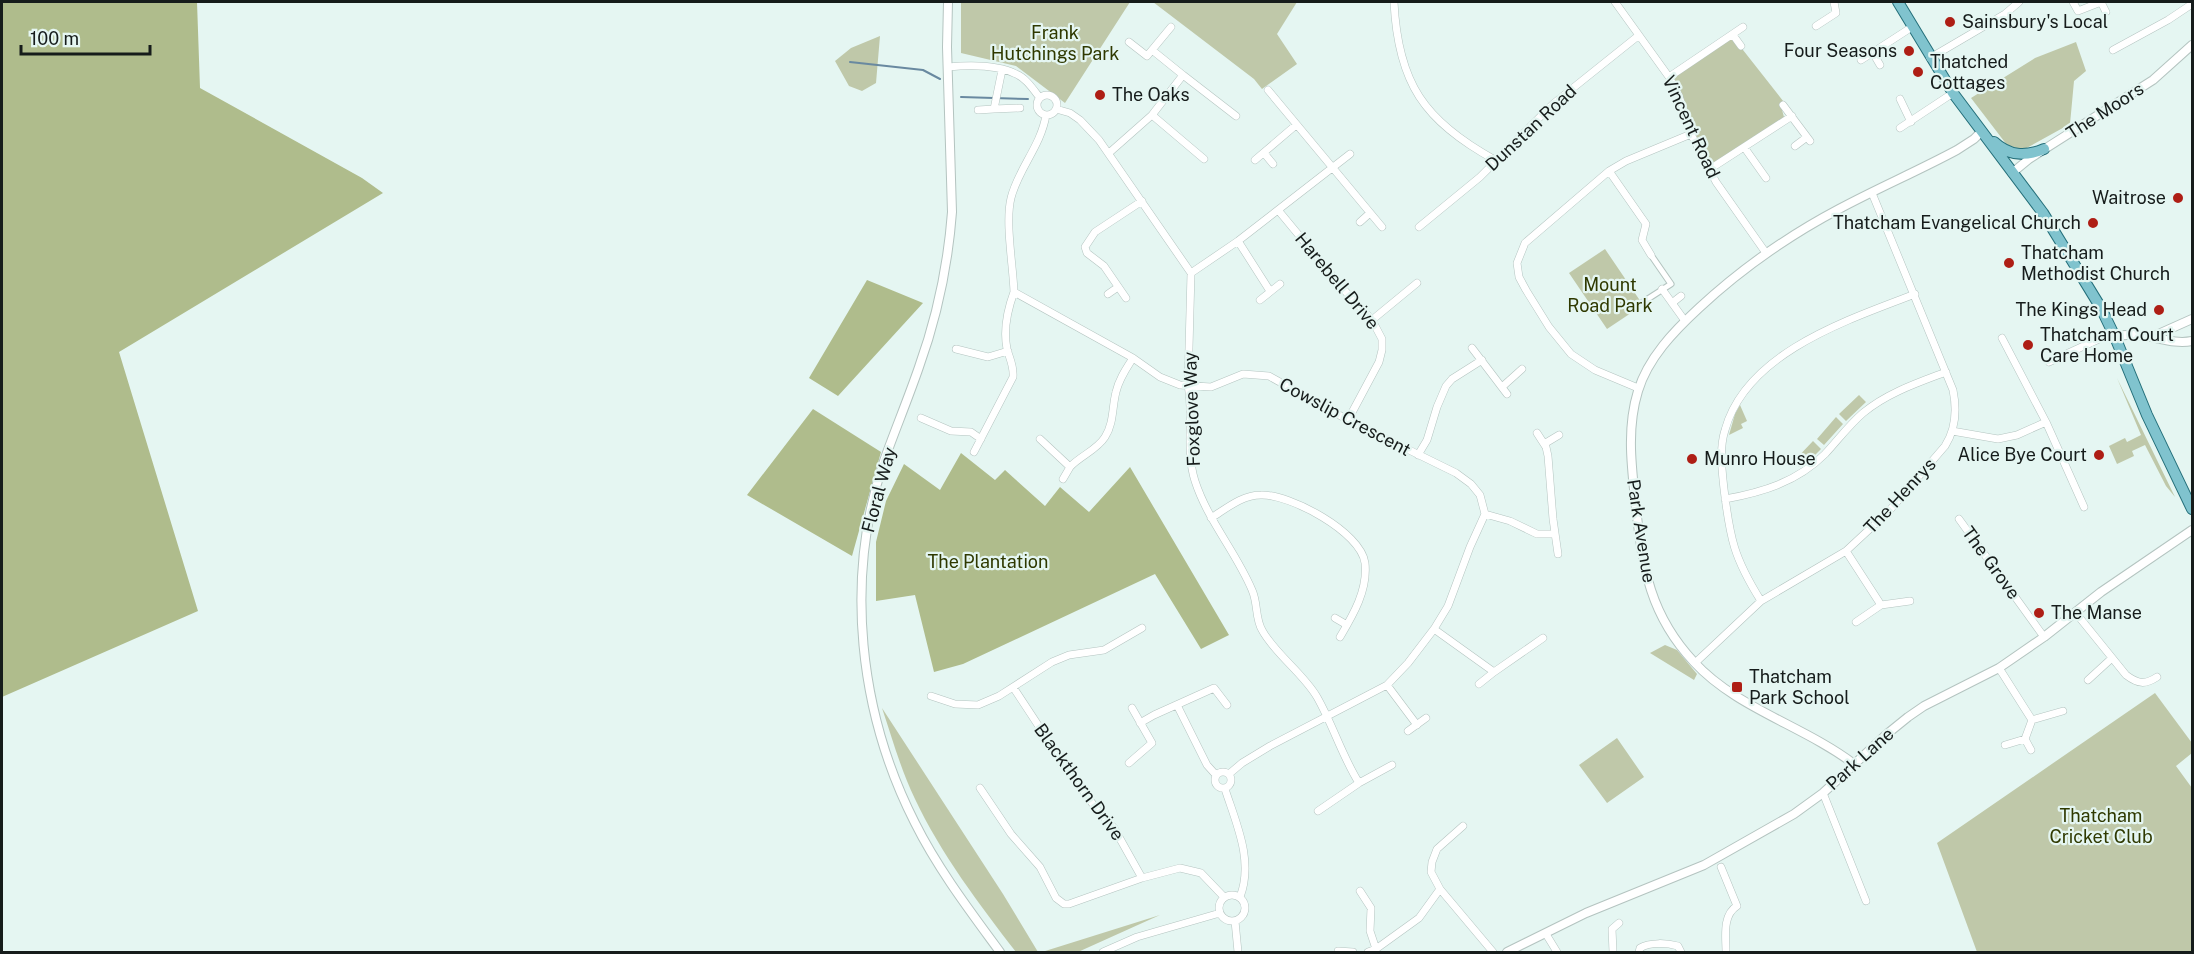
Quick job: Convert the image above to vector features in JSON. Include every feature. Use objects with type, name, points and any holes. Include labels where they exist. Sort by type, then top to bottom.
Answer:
[{"type":"main road","points":[[1898,2],[1953,93],[2055,233],[2101,308],[2146,415],[2193,509]]},
{"type":"main road","points":[[1983,134],[2003,150],[2016,154],[2027,155],[2044,149]]},
{"type":"street","name":"Floral Way","points":[[948,2],[952,212],[946,262],[933,323],[920,366],[876,489],[863,558],[863,634],[865,666],[873,706],[883,747],[896,782],[916,826],[934,857],[1000,952]]},
{"type":"street","points":[[1394,2],[1396,39],[1413,88],[1435,117],[1455,136],[1495,160]]},
{"type":"street","name":"Vincent Road","points":[[1615,2],[1669,77],[1679,96],[1691,134],[1716,182],[1766,254]]},
{"type":"street","points":[[1816,26],[1836,13],[1834,2]]},
{"type":"street","points":[[1930,58],[2005,14],[2019,2]]},
{"type":"street","points":[[2073,2],[2078,11],[2102,2],[2106,12]]},
{"type":"street","points":[[2113,50],[2193,4]]},
{"type":"street","points":[[1129,42],[1147,56],[1171,27]]},
{"type":"street","points":[[1669,77],[1743,27]]},
{"type":"street","points":[[1861,60],[1912,27]]},
{"type":"street","points":[[1732,35],[1741,46]]},
{"type":"street","name":"Dunstan Road","points":[[1419,227],[1460,195],[1553,104],[1638,36]]},
{"type":"street","name":"The Moors","points":[[2012,173],[2044,149],[2153,80],[2193,45]]},
{"type":"street","points":[[1152,50],[1236,116]]},
{"type":"street","points":[[1873,53],[1880,65]]},
{"type":"street","points":[[948,67],[976,66],[1015,73],[1023,78],[1040,98]]},
{"type":"street","points":[[995,103],[1002,70]]},
{"type":"street","points":[[1109,153],[1152,115],[1183,75]]},
{"type":"street","points":[[1268,90],[1382,226]]},
{"type":"street","points":[[1900,128],[1953,93]]},
{"type":"street","points":[[1045,95],[1052,96],[1057,103],[1056,110],[1046,116],[1038,110],[1037,104],[1045,95]]},
{"type":"street","points":[[1900,99],[1911,122]]},
{"type":"street","points":[[978,110],[995,103],[1020,108]]},
{"type":"street","points":[[1783,105],[1809,139],[1795,146]]},
{"type":"street","points":[[1056,110],[1070,113],[1080,120],[1109,153],[1191,273],[1238,241],[1350,154]]},
{"type":"street","points":[[1152,115],[1204,159]]},
{"type":"street","points":[[974,452],[1013,377],[1014,367],[1005,334],[1006,315],[1014,292],[1009,214],[1011,198],[1039,140],[1046,116]]},
{"type":"street","points":[[1710,169],[1792,116]]},
{"type":"street","points":[[1255,160],[1296,125]]},
{"type":"street","points":[[1638,388],[1589,367],[1571,354],[1547,324],[1519,278],[1517,270],[1519,255],[1525,243],[1609,171],[1626,161],[1691,134]]},
{"type":"street","name":"Park Avenue","points":[[1854,764],[1829,747],[1709,678],[1671,634],[1662,619],[1653,600],[1644,570],[1630,446],[1631,424],[1638,388],[1656,355],[1685,321],[1727,283],[1766,254],[1819,220],[1957,150],[1983,134]]},
{"type":"street","points":[[1744,147],[1766,178]]},
{"type":"street","points":[[1264,153],[1273,164]]},
{"type":"street","points":[[1609,171],[1646,224],[1642,240],[1671,284],[1643,302]]},
{"type":"street","name":"The Henrys","points":[[1695,663],[1761,600],[1846,551],[1889,511],[1945,446],[1952,431],[1956,407],[1953,390],[1872,193]]},
{"type":"street","points":[[1126,298],[1104,266],[1087,253],[1085,247],[1095,232],[1142,201]]},
{"type":"street","name":"Harebell Drive","points":[[1278,210],[1372,320],[1382,339],[1382,356],[1348,420]]},
{"type":"street","points":[[1360,222],[1370,213]]},
{"type":"street","points":[[1419,216],[1427,222]]},
{"type":"street","points":[[1238,241],[1270,291]]},
{"type":"street","name":"Foxglove Way","points":[[1191,273],[1188,386],[1192,468],[1197,487],[1211,518],[1253,592],[1262,631],[1292,664],[1316,697],[1334,731],[1346,762],[1359,783]]},
{"type":"street","points":[[1372,320],[1418,283]]},
{"type":"street","points":[[1260,300],[1280,284]]},
{"type":"street","points":[[1108,294],[1118,287]]},
{"type":"street","points":[[1662,289],[1685,321]]},
{"type":"street","name":"Cowslip Crescent","points":[[1014,292],[1133,358],[1160,377],[1179,385],[1211,387],[1235,376],[1262,374],[1269,376],[1348,420],[1456,473],[1471,484],[1480,495],[1485,514]]},
{"type":"street","points":[[1761,600],[1736,555],[1730,534],[1725,499],[1722,459],[1725,430],[1735,402],[1752,381],[1772,364],[1814,337],[1868,312],[1915,294]]},
{"type":"street","points":[[1672,303],[1681,296]]},
{"type":"street","points":[[2154,336],[2193,319]]},
{"type":"street","points":[[2049,362],[2099,339],[2131,335],[2193,342],[2193,348]]},
{"type":"street","points":[[2002,338],[2046,422],[2084,507]]},
{"type":"street","points":[[1472,348],[1507,394]]},
{"type":"street","points":[[956,349],[988,357],[1008,351]]},
{"type":"street","points":[[1063,479],[1070,467],[1098,446],[1107,435],[1114,412],[1116,389],[1133,358]]},
{"type":"street","points":[[1418,455],[1427,440],[1446,386],[1452,379],[1482,360]]},
{"type":"street","points":[[1502,387],[1522,369]]},
{"type":"street","points":[[1725,499],[1754,494],[1776,487],[1793,478],[1818,460],[1857,418],[1870,408],[1907,386],[1946,372]]},
{"type":"street","points":[[921,418],[951,431],[971,432],[981,439]]},
{"type":"street","points":[[1952,431],[1998,439],[2017,435],[2046,422]]},
{"type":"street","points":[[1537,434],[1548,456],[1554,534],[1558,554]]},
{"type":"street","points":[[1544,444],[1559,435]]},
{"type":"street","points":[[1040,439],[1070,467]]},
{"type":"street","points":[[1211,518],[1249,496],[1274,496],[1296,504],[1345,533],[1357,545],[1364,557],[1365,566],[1359,603],[1340,637]]},
{"type":"street","points":[[1229,774],[1261,751],[1387,685],[1408,663],[1448,606],[1485,514],[1510,521],[1537,534],[1554,534]]},
{"type":"street","name":"The Grove","points":[[1959,519],[2044,637]]},
{"type":"street","name":"Park Lane","points":[[1507,952],[1609,903],[1715,860],[1791,815],[1823,793],[1887,734],[1924,706],[1998,668],[2044,637],[2098,594],[2193,530]]},
{"type":"street","points":[[1846,551],[1881,605]]},
{"type":"street","points":[[1856,622],[1881,605],[1910,601]]},
{"type":"street","points":[[2075,612],[2123,672],[2137,682],[2146,683],[2157,677]]},
{"type":"street","points":[[1335,618],[1347,625]]},
{"type":"street","points":[[931,696],[955,705],[978,705],[1013,687],[1052,662],[1070,655],[1104,650],[1142,628]]},
{"type":"street","points":[[1434,629],[1494,672]]},
{"type":"street","points":[[1479,684],[1543,638]]},
{"type":"street","points":[[2088,680],[2112,658]]},
{"type":"street","points":[[1998,668],[2032,720]]},
{"type":"street","points":[[1387,685],[1417,725]]},
{"type":"street","name":"Blackthorn Drive","points":[[1013,687],[1069,772],[1098,811],[1114,828],[1142,878]]},
{"type":"street","points":[[1140,723],[1214,688],[1227,705]]},
{"type":"street","points":[[1177,705],[1207,765],[1216,775],[1215,785],[1225,789]]},
{"type":"street","points":[[1130,764],[1152,743],[1131,708]]},
{"type":"street","points":[[2032,720],[2063,711]]},
{"type":"street","points":[[1408,731],[1426,717]]},
{"type":"street","points":[[2031,750],[2025,739],[2032,720]]},
{"type":"street","points":[[2005,745],[2025,739]]},
{"type":"street","points":[[1318,811],[1359,783],[1392,765]]},
{"type":"street","points":[[1216,775],[1222,772],[1229,774]]},
{"type":"street","points":[[1225,789],[1231,783],[1229,774]]},
{"type":"street","points":[[980,788],[1011,834],[1040,867],[1052,893],[1059,902],[1069,904],[1142,878],[1180,868],[1202,873],[1224,897]]},
{"type":"street","points":[[1225,789],[1245,862],[1246,879],[1240,897]]},
{"type":"street","points":[[1823,793],[1866,901]]},
{"type":"street","points":[[1463,826],[1437,849],[1431,862],[1431,872],[1440,889],[1493,952]]},
{"type":"street","points":[[1721,867],[1737,906],[1732,909],[1728,917],[1726,952]]},
{"type":"street","points":[[1368,952],[1375,951],[1412,924],[1424,912],[1440,889]]},
{"type":"street","points":[[1360,891],[1371,908],[1370,931],[1375,951]]},
{"type":"street","points":[[1232,895],[1240,897],[1243,901],[1245,911],[1239,919],[1226,920],[1220,913],[1220,903],[1224,897],[1232,895]]},
{"type":"street","points":[[1103,952],[1137,937],[1220,913]]},
{"type":"street","points":[[1234,921],[1238,952]]},
{"type":"street","points":[[1613,952],[1612,929],[1619,923]]},
{"type":"street","points":[[1546,934],[1557,952]]},
{"type":"street","points":[[1639,952],[1644,945],[1671,944],[1677,946],[1681,952]]},
{"type":"street","points":[[1338,951],[1353,952]]},
{"type":"green space","points":[[2,2],[197,2],[200,88],[362,178],[383,193],[119,352],[198,611],[2,697]]},
{"type":"green space","name":"Frank Hutchings Park","points":[[961,2],[1130,2],[1065,103],[1016,66],[961,53]]},
{"type":"green space","points":[[1153,2],[1297,2],[1277,34],[1297,64],[1262,89],[1254,79]]},
{"type":"green space","points":[[880,36],[876,83],[862,91],[849,86],[835,61],[851,48]]},
{"type":"green space","points":[[1732,36],[1787,106],[1782,110],[1784,117],[1709,169],[1669,77]]},
{"type":"green space","points":[[2076,42],[2086,71],[2074,81],[2070,124],[2023,150],[2007,145],[1971,98],[2035,58]]},
{"type":"green space","name":"Mount Road Park","points":[[1605,249],[1643,305],[1607,329],[1569,273]]},
{"type":"green space","points":[[867,280],[923,303],[838,396],[809,378]]},
{"type":"green space","points":[[2117,378],[2175,497],[2166,486],[2145,445],[2132,451],[2134,456],[2117,464],[2109,446],[2125,438],[2127,442],[2141,435]]},
{"type":"green space","points":[[1859,395],[1866,402],[1846,421],[1839,414]]},
{"type":"green space","points":[[1740,405],[1747,421],[1741,424],[1743,428],[1729,435],[1735,414]]},
{"type":"green space","points":[[813,409],[881,452],[852,556],[747,495]]},
{"type":"green space","points":[[1836,417],[1843,424],[1824,445],[1817,439]]},
{"type":"green space","points":[[1813,441],[1821,449],[1799,467],[1793,462]]},
{"type":"green space","name":"The Plantation","points":[[961,453],[995,480],[1005,470],[1045,506],[1060,487],[1089,512],[1130,467],[1229,635],[1201,649],[1155,574],[963,664],[934,672],[915,595],[876,601],[876,542],[886,501],[904,464],[940,490]]},
{"type":"green space","points":[[1665,645],[1677,650],[1697,674],[1694,680],[1650,653]]},
{"type":"green space","name":"Thatcham Cricket Club","points":[[2155,693],[2192,743],[2192,753],[2176,766],[2192,788],[2192,952],[1977,952],[1937,843]]},
{"type":"green space","points":[[882,708],[1038,952],[1016,952],[949,859],[910,788]]},
{"type":"green space","points":[[1617,738],[1644,777],[1607,803],[1579,765]]},
{"type":"green space","points":[[1160,915],[1078,952],[1042,952]]},
{"type":"waterway","points":[[850,62],[923,70],[940,79]]},
{"type":"waterway","points":[[961,97],[1028,99]]},
{"type":"place","name":"Sainsbury's Local","points":[[1950,22]]},
{"type":"place","name":"Four Seasons","points":[[1909,51]]},
{"type":"place","name":"Thatched Cottages","points":[[1918,72]]},
{"type":"place","name":"The Oaks","points":[[1100,95]]},
{"type":"place","name":"Waitrose","points":[[2178,198]]},
{"type":"place","name":"Thatcham Evangelical Church","points":[[2093,223]]},
{"type":"place","name":"Thatcham Methodist Church","points":[[2009,263]]},
{"type":"place","name":"The Kings Head","points":[[2159,310]]},
{"type":"place","name":"Thatcham Court Care Home","points":[[2028,345]]},
{"type":"place","name":"Alice Bye Court","points":[[2099,455]]},
{"type":"place","name":"Munro House","points":[[1692,459]]},
{"type":"place","name":"The Manse","points":[[2039,613]]},
{"type":"place","name":"Thatcham Park School","points":[[1737,687]]}]
